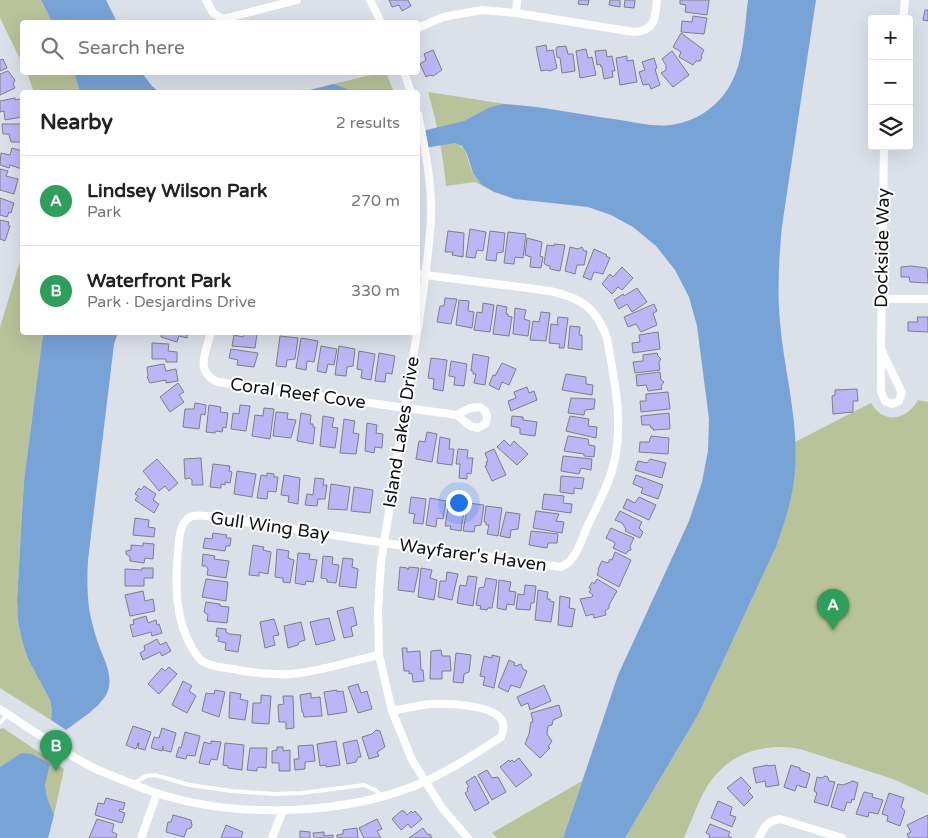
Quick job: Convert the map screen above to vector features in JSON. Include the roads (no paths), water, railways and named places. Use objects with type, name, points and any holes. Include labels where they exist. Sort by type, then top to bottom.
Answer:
[{"type":"street","points":[[206,0],[213,13],[223,19],[297,0]]},
{"type":"street","points":[[370,0],[380,20]]},
{"type":"street","points":[[516,13],[517,0]]},
{"type":"street","points":[[420,27],[443,17],[482,10],[516,13],[640,32],[651,26],[654,21],[657,0]]},
{"type":"street","points":[[903,15],[905,0]]},
{"type":"street","points":[[405,75],[410,90]]},
{"type":"street","name":"Island Lakes Drive","points":[[420,125],[428,169],[431,218],[420,288]]},
{"type":"street","name":"Dockside Way","points":[[881,349],[902,393],[899,401],[892,404],[885,402],[882,392],[881,349],[881,299],[884,150]]},
{"type":"street","name":"Wayfarer's Haven","points":[[384,543],[561,567],[568,564],[576,552],[608,481],[618,444],[619,413],[607,338],[594,312],[582,302],[568,295],[550,291],[421,274]]},
{"type":"street","points":[[881,299],[928,299]]},
{"type":"street","name":"Coral Reef Cove","points":[[210,335],[203,370],[210,378],[218,382],[405,408]]},
{"type":"street","name":"Island Lakes Drive","points":[[416,335],[384,543],[378,609],[379,655],[392,711],[412,760],[442,808],[468,838]]},
{"type":"street","points":[[405,408],[458,415]]},
{"type":"street","name":"Gull Wing Bay","points":[[379,655],[338,666],[291,674],[252,673],[202,662],[195,654],[184,631],[176,579],[180,536],[183,526],[189,517],[196,516],[384,543]]},
{"type":"street","points":[[0,709],[94,768],[157,793],[201,803],[238,808],[283,810],[313,809],[383,796],[425,782],[501,738],[504,729],[502,719],[492,711],[451,704],[430,704],[392,711]]},
{"type":"street","points":[[141,838],[157,793]]},
{"type":"street","points":[[272,838],[283,810]]},
{"type":"street","points":[[759,838],[764,826],[771,820],[780,819],[842,838]]},
{"type":"lane","points":[[0,723],[8,714]]},
{"type":"lane","points":[[133,784],[146,776],[155,775],[190,785],[231,792],[274,794],[302,793],[364,785],[383,796]]},
{"type":"water","points":[[41,0],[106,0],[116,20],[51,20]]},
{"type":"water","points":[[748,0],[816,0],[782,226],[779,262],[780,322],[793,414],[796,451],[794,480],[790,500],[776,547],[699,713],[625,838],[563,838],[618,675],[689,521],[702,482],[708,451],[709,419],[697,326],[689,297],[675,270],[656,246],[633,227],[611,215],[588,207],[515,199],[494,192],[481,184],[473,173],[467,154],[462,146],[455,143],[420,149],[420,132],[464,121],[490,107],[503,104],[648,125],[669,125],[686,121],[695,118],[712,107],[731,84],[738,66],[744,38]]},
{"type":"water","points":[[75,75],[144,75],[157,90],[79,90]]},
{"type":"water","points":[[333,84],[350,90],[310,90]]},
{"type":"water","points":[[44,335],[117,335],[114,344],[87,574],[90,614],[110,681],[103,700],[66,730],[51,720],[50,700],[28,659],[18,621],[17,599],[24,481]]},
{"type":"water","points":[[21,753],[32,754],[50,764],[45,785],[47,797],[54,815],[48,838],[0,838],[0,767]]},
{"type":"place","name":"Lindsey Wilson Park","points":[[833,630]]},
{"type":"place","name":"Waterfront Park","points":[[56,771]]}]
